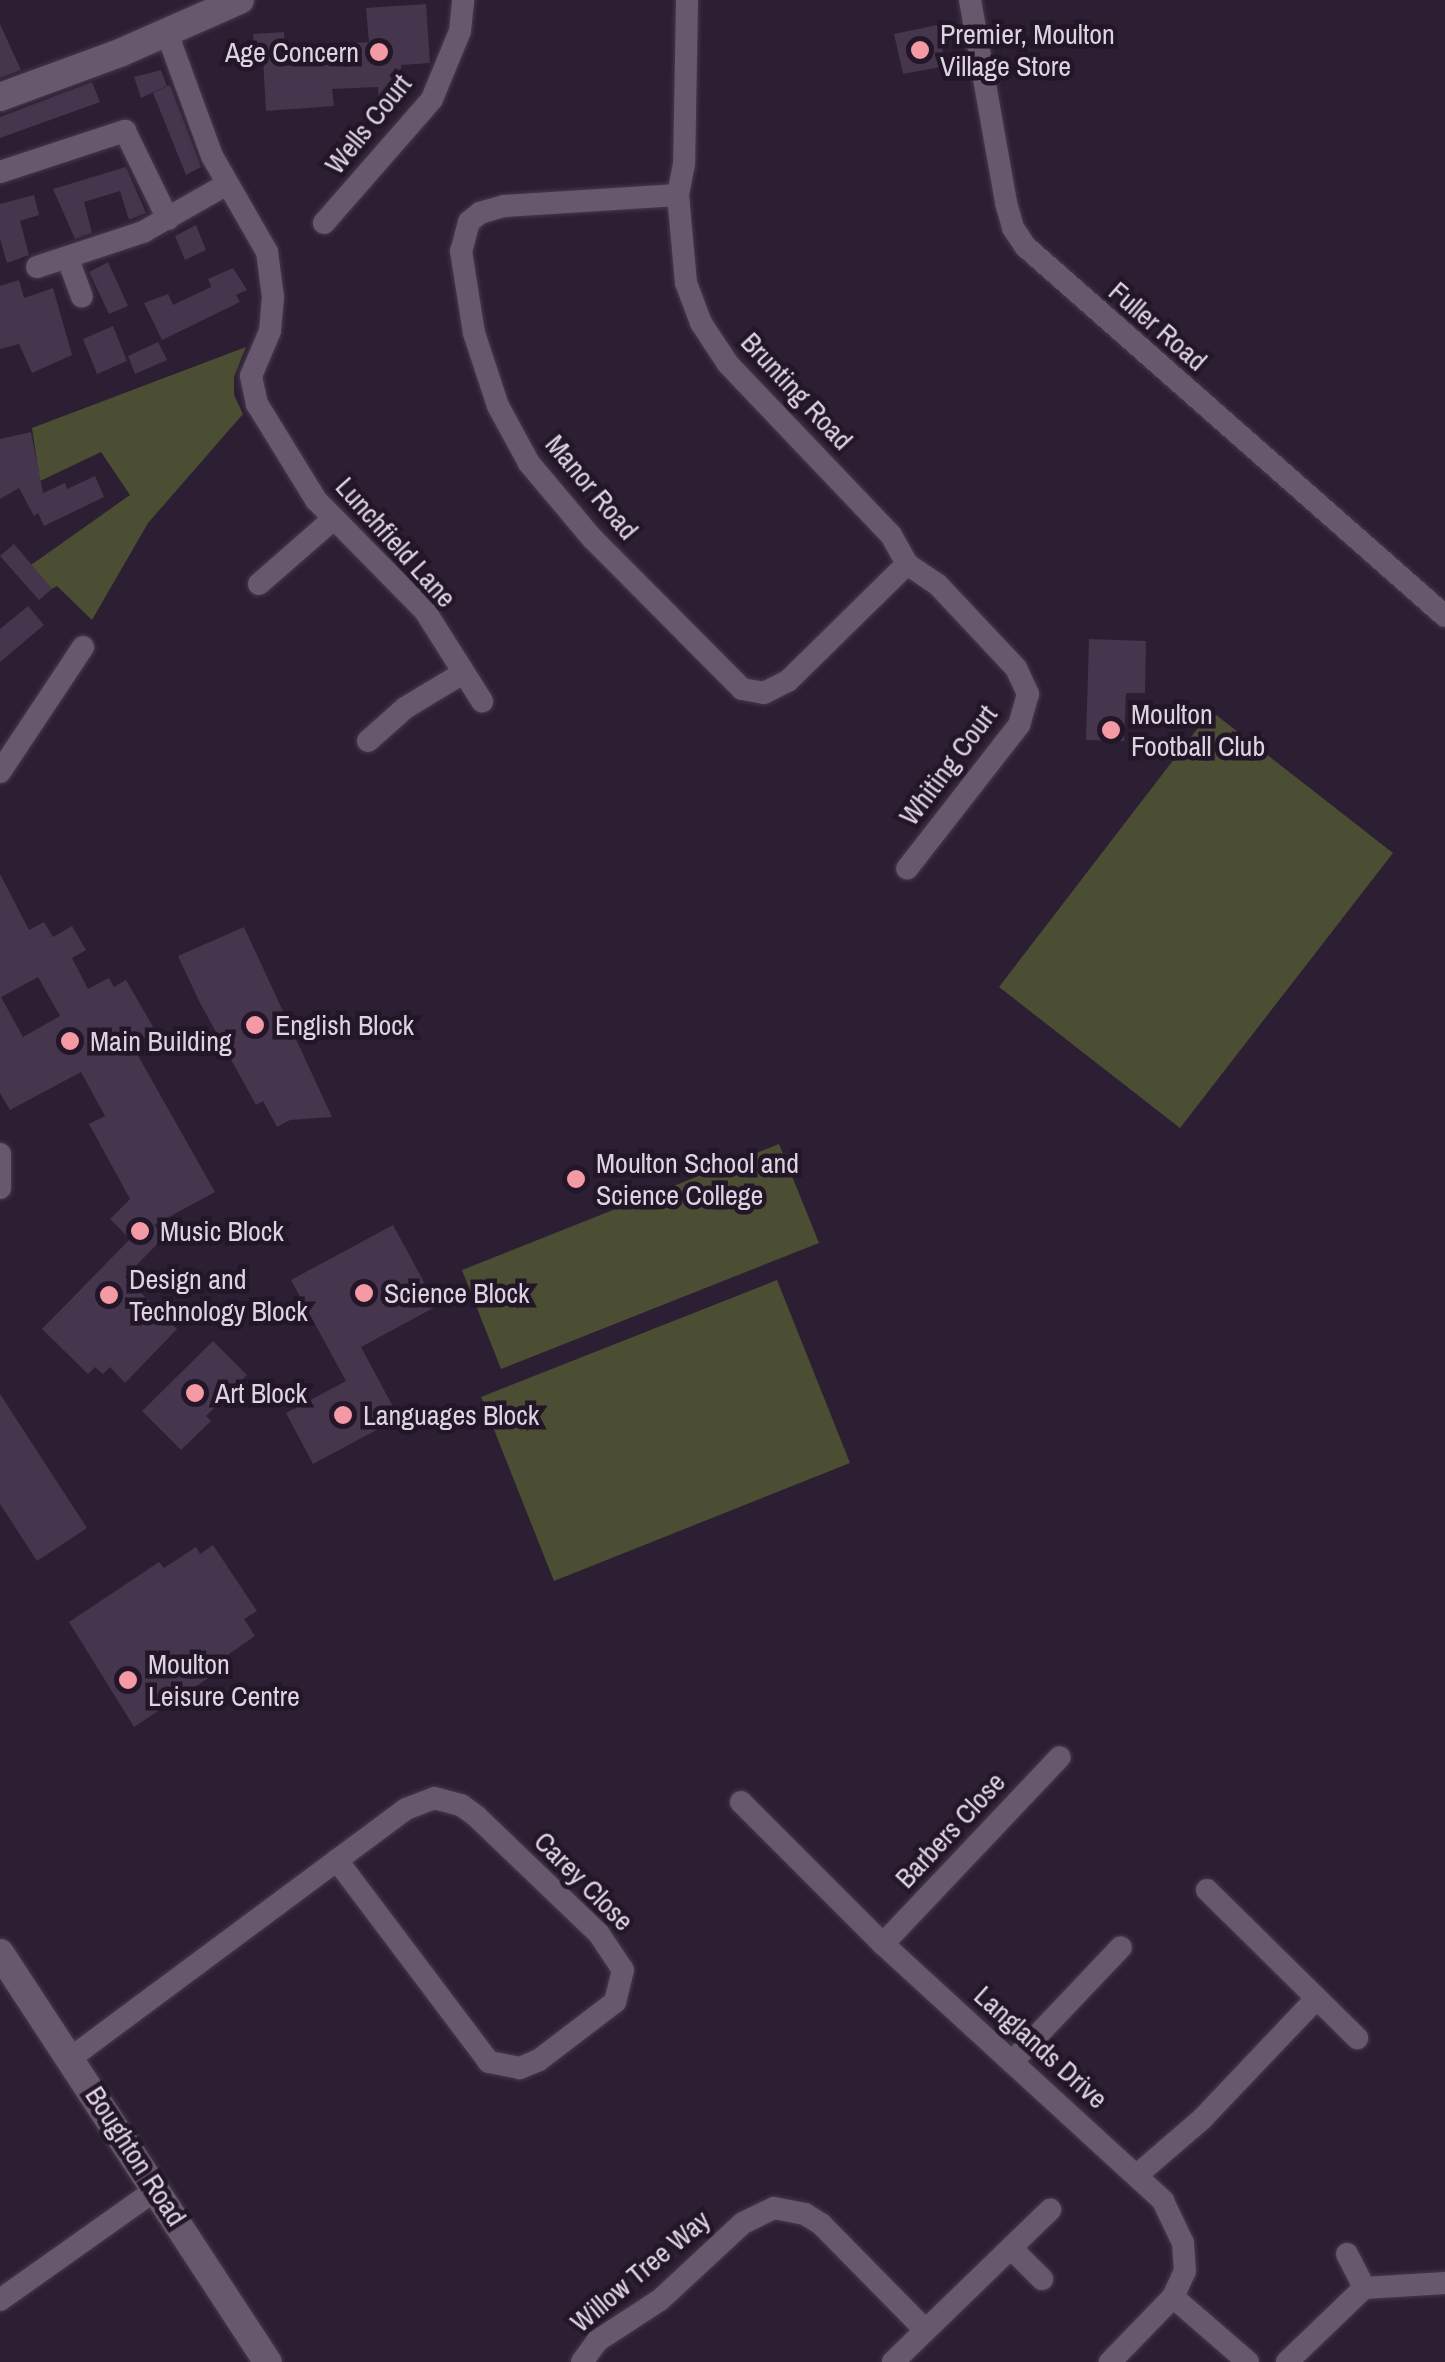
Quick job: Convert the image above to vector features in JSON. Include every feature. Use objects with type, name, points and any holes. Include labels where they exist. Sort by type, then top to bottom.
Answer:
[{"type":"street","points":[[0,97],[167,33],[240,0]]},
{"type":"street","name":"Wells Court","points":[[324,223],[432,99],[460,31],[462,0]]},
{"type":"street","name":"Brunting Road","points":[[687,0],[684,164],[678,195],[686,282],[712,341],[891,535],[907,564]]},
{"type":"street","name":"Fuller Road","points":[[970,0],[1006,203],[1014,228],[1026,247],[1445,616]]},
{"type":"street","name":"Lunchfield Lane","points":[[167,33],[198,125],[227,184],[260,236],[272,276],[270,331],[251,376],[265,421],[332,520],[425,612],[482,701]]},
{"type":"street","points":[[0,172],[125,131],[168,219]]},
{"type":"street","points":[[37,266],[68,259],[168,219],[227,184]]},
{"type":"street","name":"Manor Road","points":[[678,195],[504,206],[480,212],[469,222],[461,251],[474,333],[498,406],[522,450],[591,537],[742,689],[764,692],[788,680],[907,564]]},
{"type":"street","points":[[68,259],[82,298]]},
{"type":"street","points":[[259,584],[332,520]]},
{"type":"street","name":"Whiting Court","points":[[907,564],[938,585],[1008,658],[1024,678],[1028,694],[1019,726],[907,869]]},
{"type":"street","points":[[0,772],[83,647]]},
{"type":"street","points":[[368,742],[405,708],[463,672]]},
{"type":"street","points":[[0,1154],[0,1188]]},
{"type":"street","name":"Barbers Close","points":[[884,1944],[1060,1757]]},
{"type":"street","name":"Carey Close","points":[[72,2057],[406,1808],[434,1798],[461,1805],[615,1952],[623,1970],[614,2002],[539,2060],[520,2068],[489,2062],[337,1860]]},
{"type":"street","name":"Langlands Drive","points":[[741,1802],[884,1944],[1162,2202],[1183,2243],[1184,2271],[1173,2297]]},
{"type":"street","points":[[1207,1890],[1358,2038]]},
{"type":"street","points":[[1012,2062],[1121,1947]]},
{"type":"street","name":"Boughton Road","points":[[0,1953],[72,2057],[268,2362]]},
{"type":"street","points":[[1137,2176],[1202,2119],[1316,1999]]},
{"type":"street","points":[[0,2300],[157,2189]]},
{"type":"street","name":"Willow Tree Way","points":[[582,2362],[597,2340],[660,2300],[750,2217],[774,2208],[806,2214],[821,2224],[926,2330]]},
{"type":"street","points":[[893,2362],[1050,2210]]},
{"type":"street","points":[[1011,2248],[1042,2279]]},
{"type":"street","points":[[1347,2254],[1364,2288]]},
{"type":"street","points":[[1286,2362],[1364,2288],[1445,2283]]},
{"type":"street","points":[[1110,2362],[1173,2297],[1248,2362]]},
{"type":"green space","points":[[246,347],[234,377],[234,395],[243,414],[148,523],[92,620],[57,586],[52,589],[31,565],[130,495],[101,452],[40,481],[32,428]]},
{"type":"green space","points":[[1211,711],[1393,853],[1180,1128],[999,987]]},
{"type":"green space","points":[[779,1144],[819,1243],[501,1369],[462,1270]]},
{"type":"green space","points":[[777,1280],[850,1463],[554,1581],[481,1397]]},
{"type":"building","name":"Age Concern","points":[[426,4],[430,63],[401,65],[403,97],[379,98],[378,87],[332,89],[334,106],[266,111],[263,58],[255,59],[253,34],[284,32],[286,66],[329,64],[328,45],[369,42],[366,8]]},
{"type":"building","points":[[0,24],[21,70],[0,78]]},
{"type":"building","name":"Premier, Moulton Village Store","points":[[937,25],[946,66],[903,74],[894,34]]},
{"type":"building","points":[[161,70],[167,86],[141,98],[134,77]]},
{"type":"building","points":[[92,82],[100,102],[0,138],[0,117]]},
{"type":"building","points":[[170,85],[201,167],[186,175],[153,93]]},
{"type":"building","points":[[126,167],[146,213],[129,220],[120,191],[84,202],[92,233],[75,239],[53,189]]},
{"type":"building","points":[[34,195],[39,215],[20,221],[29,255],[7,263],[0,239],[0,204]]},
{"type":"building","points":[[196,225],[206,250],[185,260],[175,236]]},
{"type":"building","points":[[108,262],[128,306],[109,314],[89,272]]},
{"type":"building","points":[[233,268],[247,290],[236,295],[240,302],[162,340],[144,303],[168,294],[173,305],[211,287],[208,279]]},
{"type":"building","points":[[19,280],[24,298],[53,288],[72,355],[32,373],[19,344],[0,349],[0,286]]},
{"type":"building","points":[[113,326],[127,361],[97,374],[83,339]]},
{"type":"building","points":[[158,342],[167,360],[135,374],[128,356]]},
{"type":"building","points":[[31,432],[43,493],[65,483],[67,489],[95,476],[104,497],[44,526],[19,488],[0,499],[0,439]]},
{"type":"building","points":[[14,544],[52,589],[39,600],[0,556]]},
{"type":"building","points":[[28,606],[44,625],[0,662],[0,629]]},
{"type":"building","points":[[1089,639],[1146,641],[1145,693],[1126,693],[1124,741],[1086,740]]},
{"type":"building","name":"Main Building","points":[[0,874],[29,930],[44,922],[53,937],[72,926],[86,950],[72,958],[88,989],[109,978],[114,987],[126,980],[156,1032],[132,1045],[215,1192],[154,1225],[165,1236],[125,1277],[177,1329],[125,1383],[110,1367],[103,1374],[95,1367],[88,1374],[42,1329],[130,1239],[110,1219],[130,1199],[89,1124],[105,1116],[81,1072],[10,1110],[0,1093]],"holes":[[[38,977],[60,1016],[23,1037],[1,997]]]},
{"type":"building","name":"English Block","points":[[244,927],[332,1117],[290,1120],[277,1127],[263,1101],[256,1105],[178,956]]},
{"type":"building","name":"Science Block","points":[[393,1225],[437,1306],[361,1347],[399,1418],[313,1464],[286,1413],[346,1381],[291,1280]]},
{"type":"building","name":"Art Block","points":[[213,1341],[247,1375],[206,1416],[211,1421],[181,1450],[142,1411]]},
{"type":"building","points":[[0,1394],[87,1528],[37,1561],[0,1504]]},
{"type":"building","points":[[213,1545],[257,1611],[244,1619],[255,1636],[223,1658],[228,1665],[134,1727],[69,1622],[159,1562],[164,1568],[196,1547],[200,1554]]},
{"type":"place","name":"Premier, Moulton Village Store","points":[[920,50]]},
{"type":"place","name":"Age Concern","points":[[379,52]]},
{"type":"place","name":"Moulton Football Club","points":[[1111,730]]},
{"type":"place","name":"English Block","points":[[255,1025]]},
{"type":"place","name":"Main Building","points":[[70,1041]]},
{"type":"place","name":"Moulton School and Science College","points":[[576,1179]]},
{"type":"place","name":"Music Block","points":[[140,1231]]},
{"type":"place","name":"Science Block","points":[[364,1293]]},
{"type":"place","name":"Design and Technology Block","points":[[109,1295]]},
{"type":"place","name":"Art Block","points":[[195,1393]]},
{"type":"place","name":"Languages Block","points":[[343,1415]]},
{"type":"place","name":"Moulton Leisure Centre","points":[[128,1680]]}]
